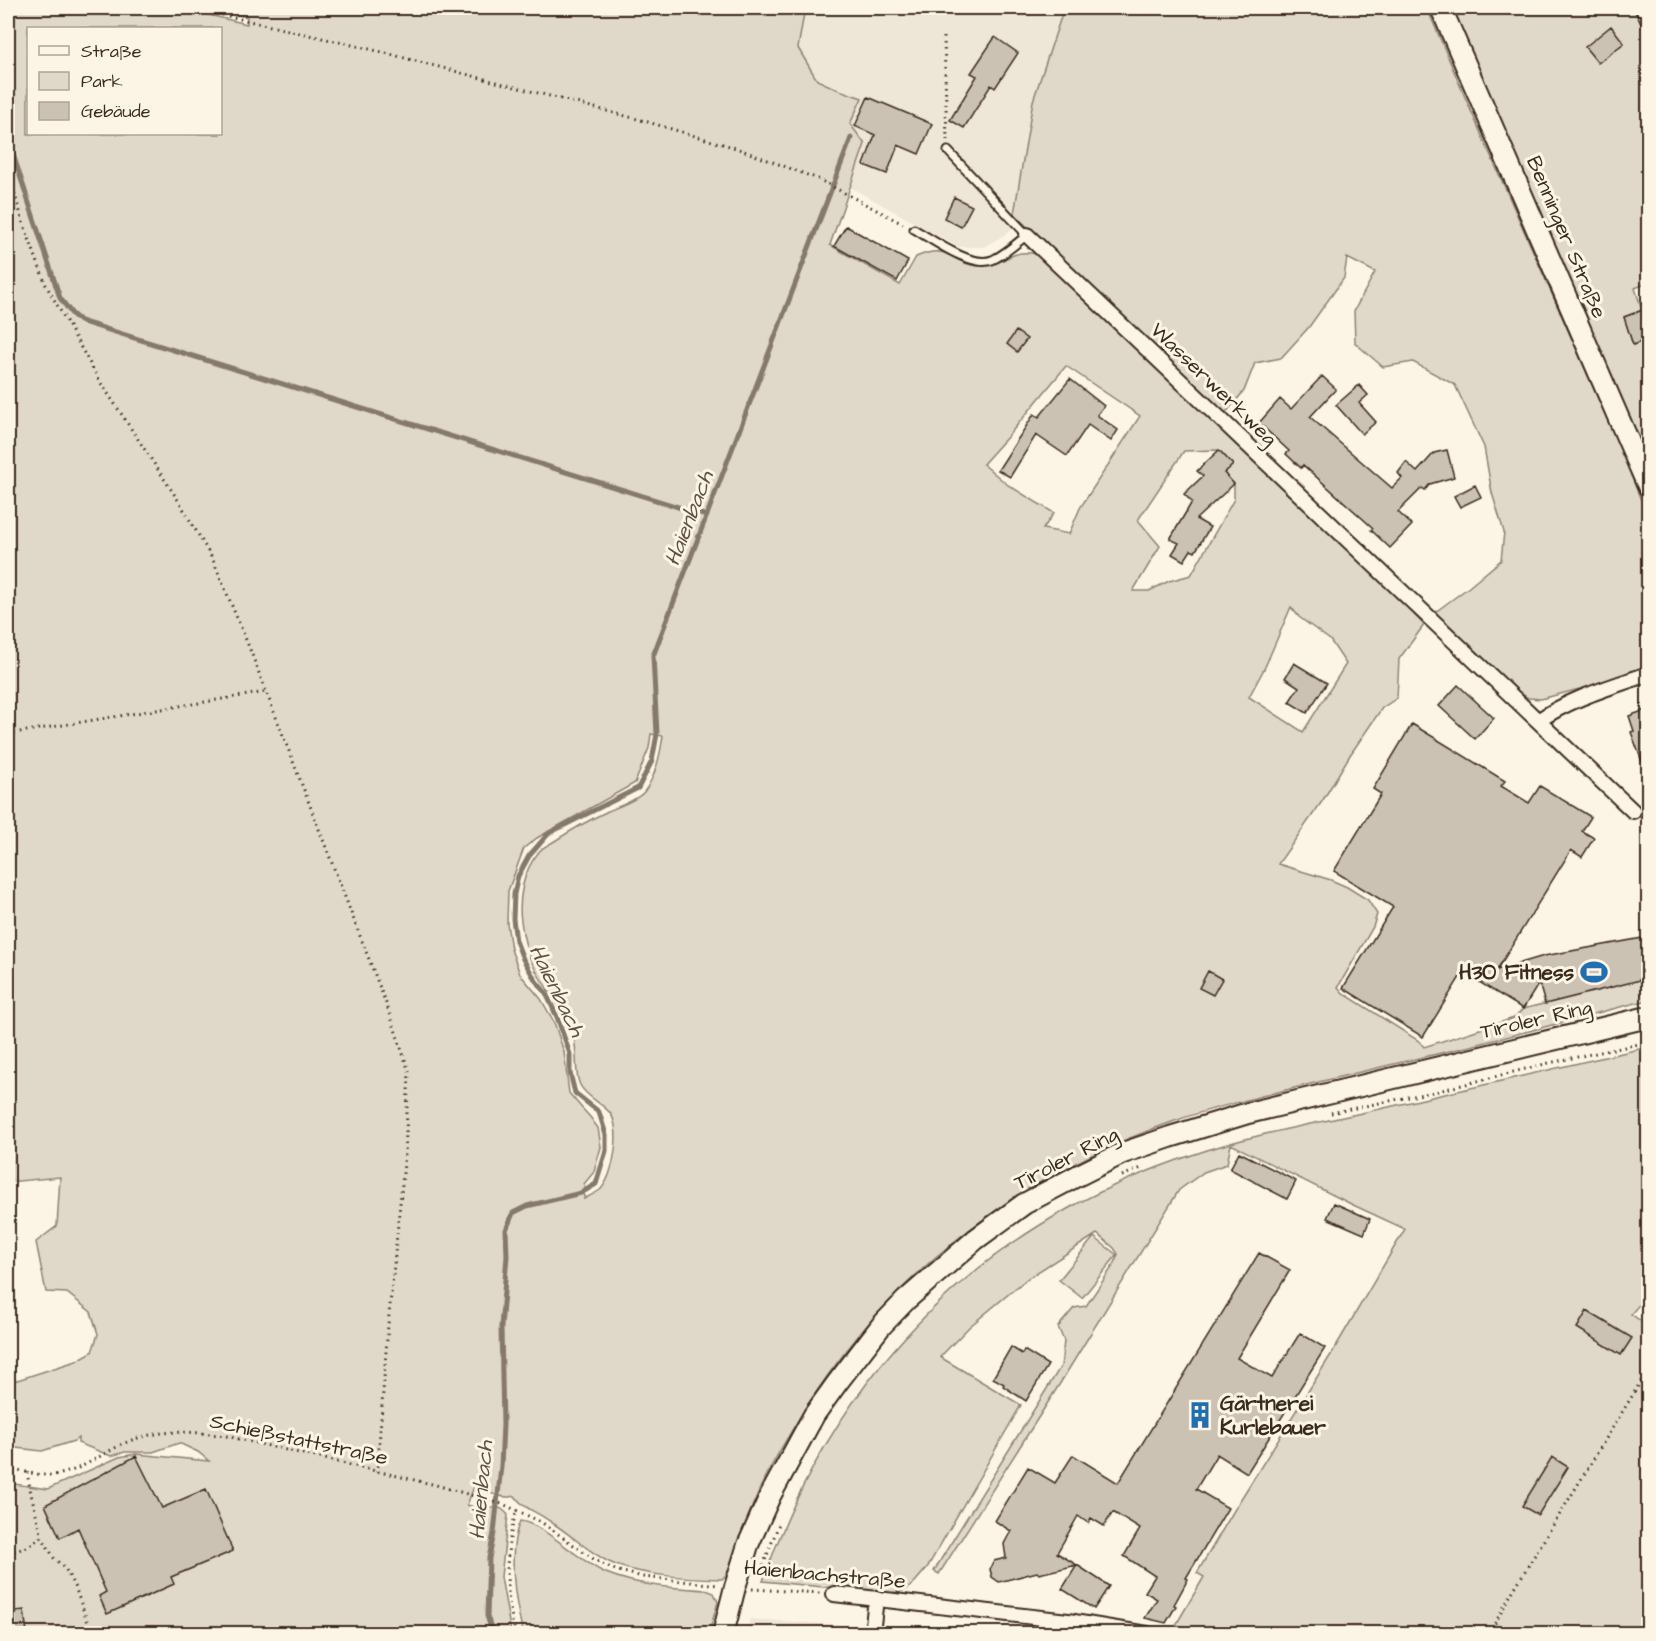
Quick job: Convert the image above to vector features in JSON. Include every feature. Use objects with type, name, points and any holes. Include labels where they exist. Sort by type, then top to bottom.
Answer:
[{"type":"main road","name":"Benninger Straße","points":[[1441,8],[1648,486]]},
{"type":"main road","name":"Tiroler Ring","points":[[723,1634],[748,1545],[770,1496],[814,1415],[881,1326],[906,1300],[976,1239],[1024,1204],[1123,1153],[1248,1113],[1648,1017]]},
{"type":"street","points":[[1643,8],[1648,19]]},
{"type":"street","name":"Wasserwerkweg","points":[[1028,235],[1634,812]]},
{"type":"street","points":[[1538,721],[1579,699],[1648,674]]},
{"type":"street","name":"Haienbachstraße","points":[[834,1594],[1068,1621],[1147,1634]]},
{"type":"street","points":[[872,1634],[876,1598]]},
{"type":"lane","name":"Wasserwerkweg","points":[[948,151],[1028,235]]},
{"type":"lane","points":[[914,229],[968,260],[980,262],[994,260],[1028,235]]},
{"type":"path","points":[[193,8],[378,51],[641,120],[736,148],[828,184],[914,229]]},
{"type":"path","points":[[944,37],[948,151]]},
{"type":"path","points":[[8,170],[23,222],[46,285],[99,380],[180,503],[213,560],[390,1014],[409,1072],[405,1153],[376,1472]]},
{"type":"path","points":[[8,734],[266,692]]},
{"type":"path","points":[[1329,1114],[1648,1042]]},
{"type":"path","points":[[1116,1179],[1153,1163]]},
{"type":"path","points":[[1489,1634],[1514,1589],[1648,1370]]},
{"type":"path","name":"Schießstattstraße","points":[[8,1467],[40,1475],[56,1475],[74,1470],[136,1438],[163,1432],[191,1432],[226,1436],[436,1485],[517,1510]]},
{"type":"path","points":[[27,1472],[42,1537],[54,1558],[66,1570],[88,1623]]},
{"type":"path","points":[[516,1634],[508,1597],[507,1572],[512,1525],[517,1510]]},
{"type":"path","name":"Haienbachstraße","points":[[517,1510],[541,1522],[595,1560],[615,1570],[643,1577],[735,1587],[834,1594]]},
{"type":"path","points":[[757,1579],[782,1516]]},
{"type":"path","points":[[8,1553],[25,1548],[42,1537]]},
{"type":"shaded area","points":[[805,8],[1064,8],[1033,101],[1011,231],[984,247],[958,247],[850,187],[865,144],[849,125],[862,98],[817,80],[798,48]]},
{"type":"shaded area","points":[[750,1619],[856,1626],[856,1633],[746,1633]]},
{"type":"green space","points":[[8,8],[179,8],[247,24],[247,17],[209,8],[805,8],[798,48],[817,80],[862,98],[850,124],[865,144],[830,245],[900,285],[916,257],[928,253],[944,253],[962,262],[979,266],[995,264],[1015,254],[1032,253],[1042,256],[1246,454],[1387,586],[1424,625],[1399,659],[1397,698],[1382,708],[1323,800],[1278,864],[1347,887],[1368,900],[1377,914],[1373,927],[1338,987],[1343,993],[1419,1041],[1424,1047],[1514,1018],[1523,1009],[1648,978],[1648,1000],[1262,1096],[1183,1118],[1115,1145],[1060,1171],[1009,1202],[960,1237],[915,1276],[873,1319],[835,1366],[800,1417],[767,1474],[745,1523],[727,1574],[722,1579],[664,1575],[621,1567],[593,1553],[556,1525],[526,1507],[515,1496],[499,1496],[474,1487],[467,1505],[478,1508],[499,1508],[508,1515],[501,1577],[511,1633],[8,1633],[8,1540],[14,1537],[8,1516],[8,1483],[48,1489],[119,1457],[136,1454],[209,1461],[198,1452],[179,1443],[153,1452],[125,1452],[111,1456],[78,1443],[78,1438],[42,1451],[8,1447],[8,1383],[76,1361],[92,1352],[98,1334],[91,1312],[67,1293],[46,1292],[36,1242],[57,1226],[60,1177],[8,1182]],"holes":[[[1066,366],[1140,416],[1080,508],[1069,534],[1043,529],[1054,513],[1008,485],[983,464]],[[1219,450],[1233,465],[1224,473],[1234,484],[1234,499],[1191,575],[1169,581],[1149,591],[1133,591],[1160,546],[1138,520],[1184,451]],[[1291,607],[1299,617],[1330,640],[1346,664],[1303,732],[1249,697],[1265,667]],[[651,734],[663,736],[659,758],[644,792],[541,850],[529,868],[521,895],[524,940],[535,969],[571,1030],[580,1085],[586,1093],[607,1109],[614,1120],[616,1141],[609,1175],[600,1190],[584,1199],[584,1184],[594,1172],[601,1147],[598,1128],[569,1093],[564,1052],[554,1022],[541,999],[520,974],[511,949],[507,923],[508,891],[524,848],[537,838],[635,783],[649,748]]]},
{"type":"green space","points":[[1064,8],[1427,8],[1624,457],[1648,518],[1648,666],[1595,685],[1541,699],[1528,698],[1517,691],[1434,613],[1501,560],[1504,532],[1492,493],[1484,447],[1455,385],[1413,362],[1383,367],[1355,343],[1354,311],[1375,272],[1347,258],[1344,278],[1309,327],[1281,358],[1255,363],[1244,391],[1224,415],[1014,214],[1033,101]]},
{"type":"green space","points":[[1451,8],[1633,8],[1648,37],[1648,283],[1635,288],[1642,310],[1624,317],[1633,345],[1648,339],[1648,462],[1614,386]]},
{"type":"green space","points":[[1648,1047],[1648,1294],[1631,1314],[1648,1326],[1648,1633],[1191,1634],[1176,1631],[1177,1623],[1204,1577],[1197,1573],[1405,1229],[1231,1144],[1227,1164],[1204,1172],[1179,1190],[939,1574],[934,1571],[1061,1366],[1064,1341],[1058,1327],[1074,1308],[1086,1306],[1115,1263],[1118,1254],[1097,1234],[1028,1278],[969,1327],[940,1357],[1021,1405],[927,1568],[913,1584],[900,1592],[884,1593],[763,1581],[786,1522],[814,1466],[845,1414],[881,1365],[922,1319],[967,1278],[1017,1240],[1071,1207],[1146,1172],[1238,1141]]},
{"type":"green space","points":[[1094,1237],[1117,1255],[1082,1298],[1059,1280]]},
{"type":"green space","points":[[520,1521],[540,1529],[606,1573],[643,1584],[706,1590],[714,1593],[718,1602],[709,1633],[523,1633],[517,1607],[513,1562],[516,1533]]},
{"type":"building","points":[[1611,26],[1624,43],[1598,63],[1585,47]]},
{"type":"building","points":[[995,37],[1018,53],[995,88],[991,85],[964,128],[950,120],[977,76],[971,73]]},
{"type":"building","points":[[868,97],[932,124],[919,154],[898,145],[887,174],[864,165],[875,135],[855,126]]},
{"type":"building","points":[[954,197],[972,206],[961,227],[944,218]]},
{"type":"building","points":[[846,226],[908,261],[897,281],[834,246]]},
{"type":"building","points":[[1648,308],[1648,339],[1633,345],[1624,317]]},
{"type":"building","points":[[1016,331],[1027,339],[1017,352],[1007,344]]},
{"type":"building","points":[[1322,376],[1336,389],[1310,417],[1392,488],[1402,478],[1398,473],[1406,462],[1417,472],[1434,453],[1447,450],[1454,477],[1430,484],[1425,490],[1422,488],[1398,512],[1412,525],[1390,548],[1371,530],[1373,528],[1303,465],[1301,468],[1286,454],[1289,451],[1259,423],[1280,399],[1291,409]]},
{"type":"building","points":[[1070,379],[1104,406],[1097,415],[1118,430],[1111,441],[1088,425],[1067,456],[1036,435],[1010,477],[998,470],[1034,414],[1039,417]]},
{"type":"building","points":[[1359,385],[1368,395],[1359,403],[1376,422],[1362,434],[1336,405]]},
{"type":"building","points":[[1219,450],[1233,465],[1224,473],[1234,484],[1196,519],[1210,527],[1195,552],[1191,550],[1184,561],[1172,554],[1179,543],[1170,539],[1192,502],[1184,494],[1203,476],[1197,471]]},
{"type":"building","points":[[1475,485],[1481,497],[1460,507],[1454,496]]},
{"type":"building","points":[[1294,663],[1327,683],[1307,713],[1289,702],[1299,687],[1285,678]]},
{"type":"building","points":[[1458,685],[1494,718],[1475,739],[1439,706]]},
{"type":"building","points":[[1648,709],[1647,775],[1631,732],[1634,731],[1629,716]]},
{"type":"building","points":[[1412,724],[1505,781],[1501,786],[1529,803],[1540,786],[1591,817],[1582,831],[1594,838],[1582,857],[1571,850],[1497,970],[1544,956],[1648,937],[1648,978],[1545,1004],[1539,983],[1523,1009],[1463,972],[1423,1037],[1343,988],[1393,907],[1334,871],[1381,794],[1373,789]]},
{"type":"building","points":[[1208,971],[1222,979],[1213,995],[1199,988]]},
{"type":"building","points":[[1239,1152],[1296,1181],[1287,1199],[1230,1169]]},
{"type":"building","points":[[1334,1203],[1370,1219],[1364,1234],[1327,1218]]},
{"type":"building","name":"Gärtnerei Kurlebauer","points":[[1259,1253],[1290,1270],[1237,1358],[1272,1378],[1300,1333],[1325,1348],[1247,1473],[1217,1454],[1196,1489],[1228,1508],[1186,1578],[1188,1579],[1174,1605],[1176,1606],[1166,1623],[1145,1618],[1157,1599],[1145,1592],[1155,1576],[1124,1556],[1140,1529],[1113,1512],[1104,1526],[1091,1518],[1088,1523],[1078,1516],[1057,1553],[1077,1565],[999,1582],[992,1577],[990,1569],[994,1561],[1006,1558],[1004,1544],[1011,1531],[995,1521],[1028,1467],[1055,1483],[1073,1455],[1118,1483]]},
{"type":"building","points":[[1587,1311],[1632,1338],[1621,1355],[1577,1328]]},
{"type":"building","points":[[1011,1347],[1022,1354],[1024,1350],[1048,1365],[1026,1401],[993,1378]]},
{"type":"building","points":[[136,1456],[162,1508],[206,1489],[233,1551],[171,1577],[174,1584],[107,1614],[99,1596],[106,1592],[78,1528],[60,1538],[45,1505]]},
{"type":"building","points":[[1552,1457],[1568,1467],[1538,1515],[1522,1506]]},
{"type":"building","points":[[1077,1565],[1109,1586],[1094,1609],[1062,1589]]},
{"type":"building","points":[[24,1610],[27,1634],[8,1634],[8,1612]]},
{"type":"waterway","name":"Haienbach","points":[[493,1634],[487,1616],[489,1558],[501,1466],[503,1425],[501,1327],[507,1256],[506,1230],[513,1213],[527,1206],[581,1193],[596,1184],[606,1151],[606,1135],[599,1112],[575,1093],[570,1073],[570,1054],[557,1017],[546,993],[523,959],[516,941],[513,919],[514,894],[518,876],[529,856],[549,833],[638,788],[652,761],[657,734],[653,656],[851,138]]},
{"type":"waterway","points":[[8,139],[60,298],[80,321],[707,516]]},
{"type":"place","name":"H3O Fitness","points":[[1594,972]]},
{"type":"place","name":"Gärtnerei Kurlebauer","points":[[1200,1415]]}]
